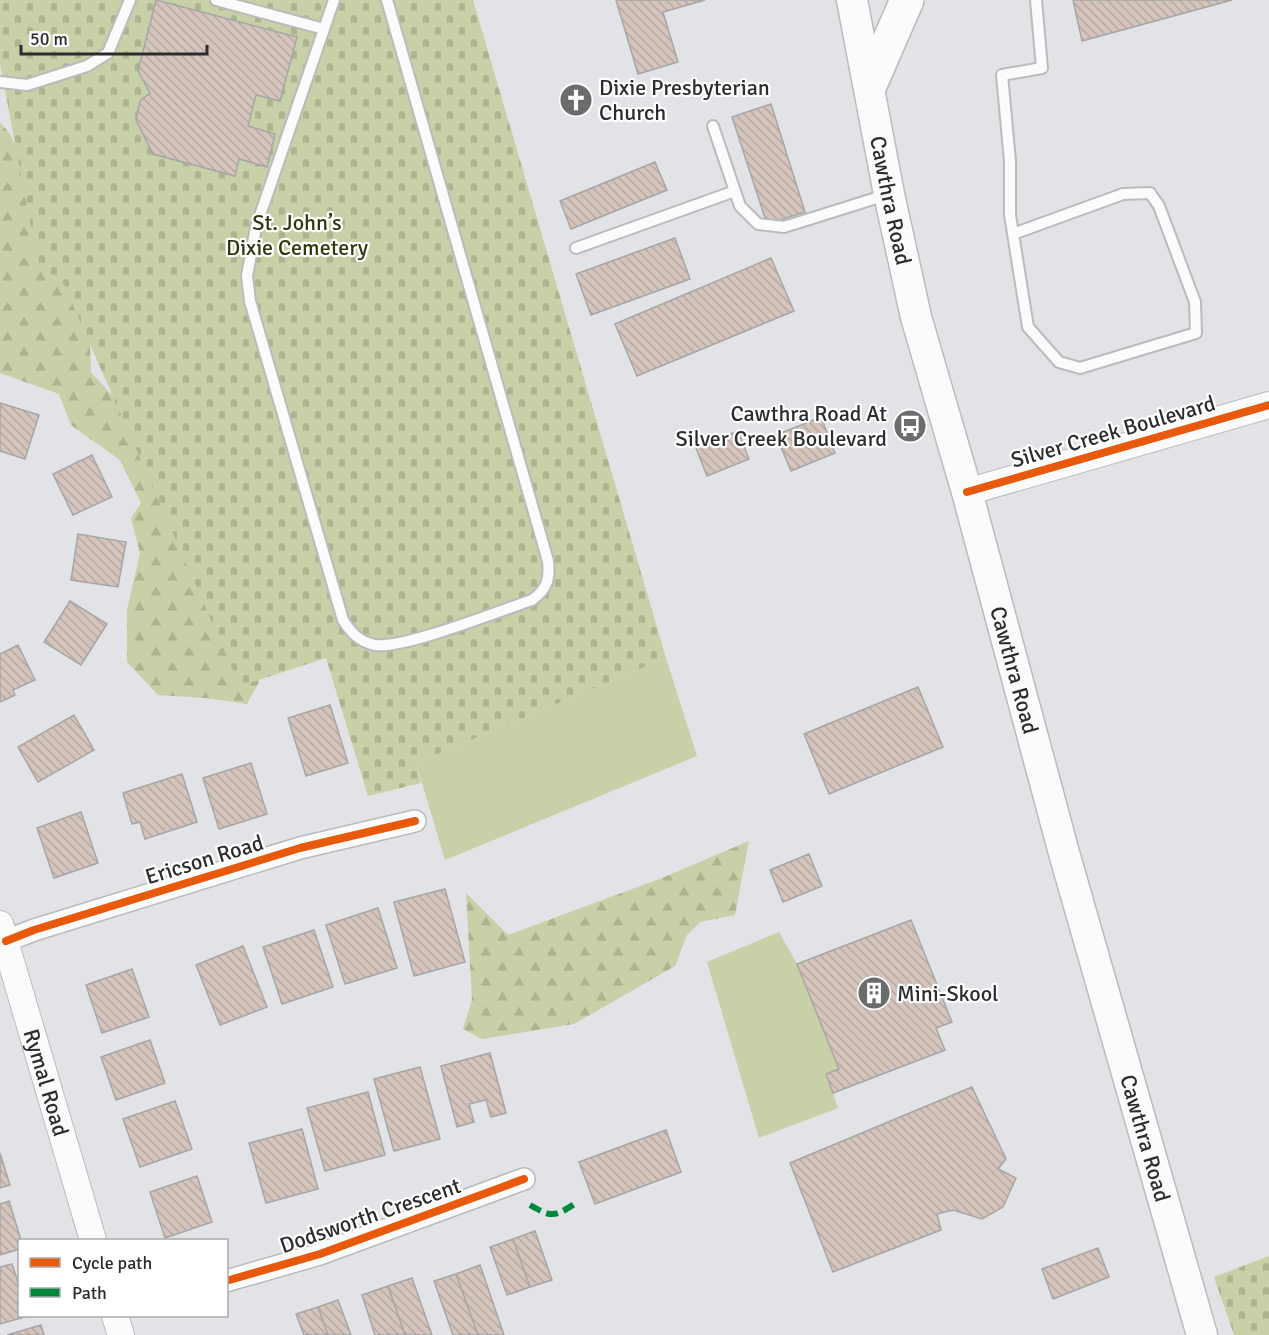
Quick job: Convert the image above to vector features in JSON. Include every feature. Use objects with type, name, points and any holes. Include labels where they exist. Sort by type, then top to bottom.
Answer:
[{"type":"main road","name":"Cawthra Road","points":[[852,0],[889,194],[916,317],[967,492],[1067,865],[1202,1335]]},
{"type":"main road","points":[[870,85],[907,0]]},
{"type":"street","name":"Silver Creek Boulevard","points":[[967,492],[1269,405]]},
{"type":"street","name":"Ericson Road","points":[[3,933],[34,930],[300,848],[415,821]]},
{"type":"street","name":"Rymal Road","points":[[3,933],[93,1239]]},
{"type":"street","name":"Dodsworth Crescent","points":[[228,1280],[320,1254],[524,1179]]},
{"type":"lane","points":[[0,82],[27,85],[87,66],[108,53],[130,0]]},
{"type":"lane","points":[[216,0],[324,29]]},
{"type":"lane","points":[[334,0],[256,227],[249,255],[247,276],[250,301],[343,620],[351,633],[361,639],[373,644],[388,646],[532,600],[544,591],[550,577],[548,561],[387,0]]},
{"type":"lane","points":[[1013,234],[1123,194],[1150,193],[1159,206],[1195,302],[1196,333],[1080,368],[1059,362],[1028,327],[1013,234],[1010,215],[1011,161],[1002,75],[1042,68],[1036,0]]},
{"type":"lane","points":[[713,126],[740,206],[758,224],[784,227],[889,194]]},
{"type":"lane","points":[[576,248],[735,191]]},
{"type":"green space","name":"St. John’s Dixie Cemetery","points":[[0,0],[473,0],[666,658],[416,763],[421,783],[368,796],[326,658],[240,686],[61,278],[39,269],[0,64]]},
{"type":"green space","points":[[0,122],[10,134],[42,201],[89,321],[91,372],[129,414],[247,644],[259,682],[247,704],[206,698],[158,695],[127,662],[127,610],[140,553],[131,518],[141,503],[120,460],[71,425],[59,394],[0,373]]},
{"type":"green space","points":[[666,658],[697,756],[445,860],[416,763]]},
{"type":"green space","points":[[749,841],[735,915],[700,922],[687,935],[675,966],[574,1024],[482,1039],[463,1029],[472,1000],[466,893],[508,935],[662,878]]},
{"type":"green space","points":[[779,932],[797,964],[839,1069],[826,1074],[838,1108],[759,1138],[707,962]]},
{"type":"green space","points":[[1269,1256],[1269,1335],[1234,1335],[1214,1277]]},
{"type":"building","points":[[156,0],[297,37],[280,101],[256,95],[248,126],[275,134],[267,167],[239,159],[235,176],[153,154],[136,120],[140,101],[150,93],[138,71]]},
{"type":"building","name":"Dixie Presbyterian Church","points":[[616,0],[705,0],[663,12],[678,62],[638,74]]},
{"type":"building","points":[[1073,0],[1232,0],[1082,41]]},
{"type":"building","points":[[771,104],[805,212],[767,224],[732,117]]},
{"type":"building","points":[[655,162],[667,190],[571,229],[560,201]]},
{"type":"building","points":[[675,238],[690,279],[591,315],[576,274]]},
{"type":"building","points":[[771,258],[794,311],[637,376],[615,324]]},
{"type":"building","points":[[0,403],[39,415],[25,459],[0,451]]},
{"type":"building","points":[[821,417],[835,453],[791,471],[776,435]]},
{"type":"building","points":[[738,431],[749,459],[707,476],[696,448]]},
{"type":"building","points":[[92,455],[112,497],[73,515],[53,474]]},
{"type":"building","points":[[78,534],[126,542],[118,587],[71,580]]},
{"type":"building","points":[[70,601],[107,624],[81,665],[44,642]]},
{"type":"building","points":[[18,645],[35,680],[13,690],[15,695],[0,702],[0,654]]},
{"type":"building","points":[[918,687],[943,747],[829,794],[804,734]]},
{"type":"building","points":[[330,705],[348,763],[306,776],[288,718]]},
{"type":"building","points":[[74,715],[94,750],[38,782],[18,747]]},
{"type":"building","points":[[251,763],[267,814],[219,829],[203,778]]},
{"type":"building","points":[[182,774],[197,822],[145,839],[140,822],[132,824],[123,793]]},
{"type":"building","points":[[81,812],[98,863],[54,878],[37,828]]},
{"type":"building","points":[[809,854],[822,886],[783,902],[770,870]]},
{"type":"building","points":[[445,889],[465,962],[414,976],[394,902]]},
{"type":"building","points":[[378,908],[397,968],[345,984],[326,925]]},
{"type":"building","name":"Mini-Skool","points":[[911,920],[952,1022],[936,1028],[945,1050],[833,1093],[826,1074],[839,1069],[797,964]]},
{"type":"building","points":[[314,930],[333,987],[282,1004],[263,947]]},
{"type":"building","points":[[243,946],[267,1007],[220,1025],[196,965]]},
{"type":"building","points":[[132,969],[149,1017],[102,1033],[86,985]]},
{"type":"building","points":[[150,1040],[165,1083],[116,1100],[101,1057]]},
{"type":"building","points":[[490,1053],[506,1113],[491,1117],[486,1100],[469,1104],[474,1122],[457,1127],[441,1066]]},
{"type":"building","points":[[420,1067],[440,1139],[394,1151],[374,1079]]},
{"type":"building","points":[[972,1087],[1006,1159],[998,1169],[1016,1178],[1003,1207],[982,1219],[953,1210],[937,1214],[941,1230],[833,1272],[790,1163]]},
{"type":"building","points":[[368,1092],[385,1155],[325,1171],[307,1108]]},
{"type":"building","points":[[175,1101],[192,1149],[140,1167],[123,1119]]},
{"type":"building","points":[[302,1129],[318,1189],[266,1203],[249,1143]]},
{"type":"building","points":[[666,1130],[681,1172],[595,1204],[579,1162]]},
{"type":"building","points":[[0,1153],[10,1185],[0,1188]]},
{"type":"building","points":[[197,1176],[212,1222],[165,1238],[150,1192]]},
{"type":"building","points":[[9,1201],[21,1239],[18,1239],[18,1250],[0,1255],[0,1204]]},
{"type":"building","points":[[535,1231],[552,1280],[530,1287],[513,1239]]},
{"type":"building","points":[[513,1239],[530,1287],[507,1295],[490,1247]]},
{"type":"building","points":[[1098,1248],[1109,1277],[1053,1299],[1042,1269]]},
{"type":"building","points":[[12,1264],[18,1282],[18,1317],[24,1317],[0,1324],[0,1267]]},
{"type":"building","points":[[480,1265],[504,1335],[478,1335],[456,1274]]},
{"type":"building","points":[[456,1274],[478,1335],[453,1335],[434,1281]]},
{"type":"building","points":[[412,1278],[432,1335],[405,1335],[388,1286]]},
{"type":"building","points":[[388,1286],[405,1335],[375,1335],[362,1295]]},
{"type":"building","points":[[338,1300],[351,1335],[328,1335],[318,1307]]},
{"type":"building","points":[[318,1307],[328,1335],[304,1335],[296,1314]]},
{"type":"building","points":[[41,1325],[44,1335],[7,1335]]},
{"type":"marked path","points":[[530,1205],[553,1214],[576,1203]]},
{"type":"cycle path","points":[[967,492],[1269,405]]},
{"type":"cycle path","points":[[6,941],[34,930],[300,848],[415,821]]},
{"type":"cycle path","points":[[228,1280],[320,1254],[524,1179]]},
{"type":"place","name":"Dixie Presbyterian Church","points":[[576,100]]},
{"type":"place","name":"Cawthra Road At Silver Creek Boulevard","points":[[910,426]]},
{"type":"place","name":"Mini-Skool","points":[[874,993]]}]
